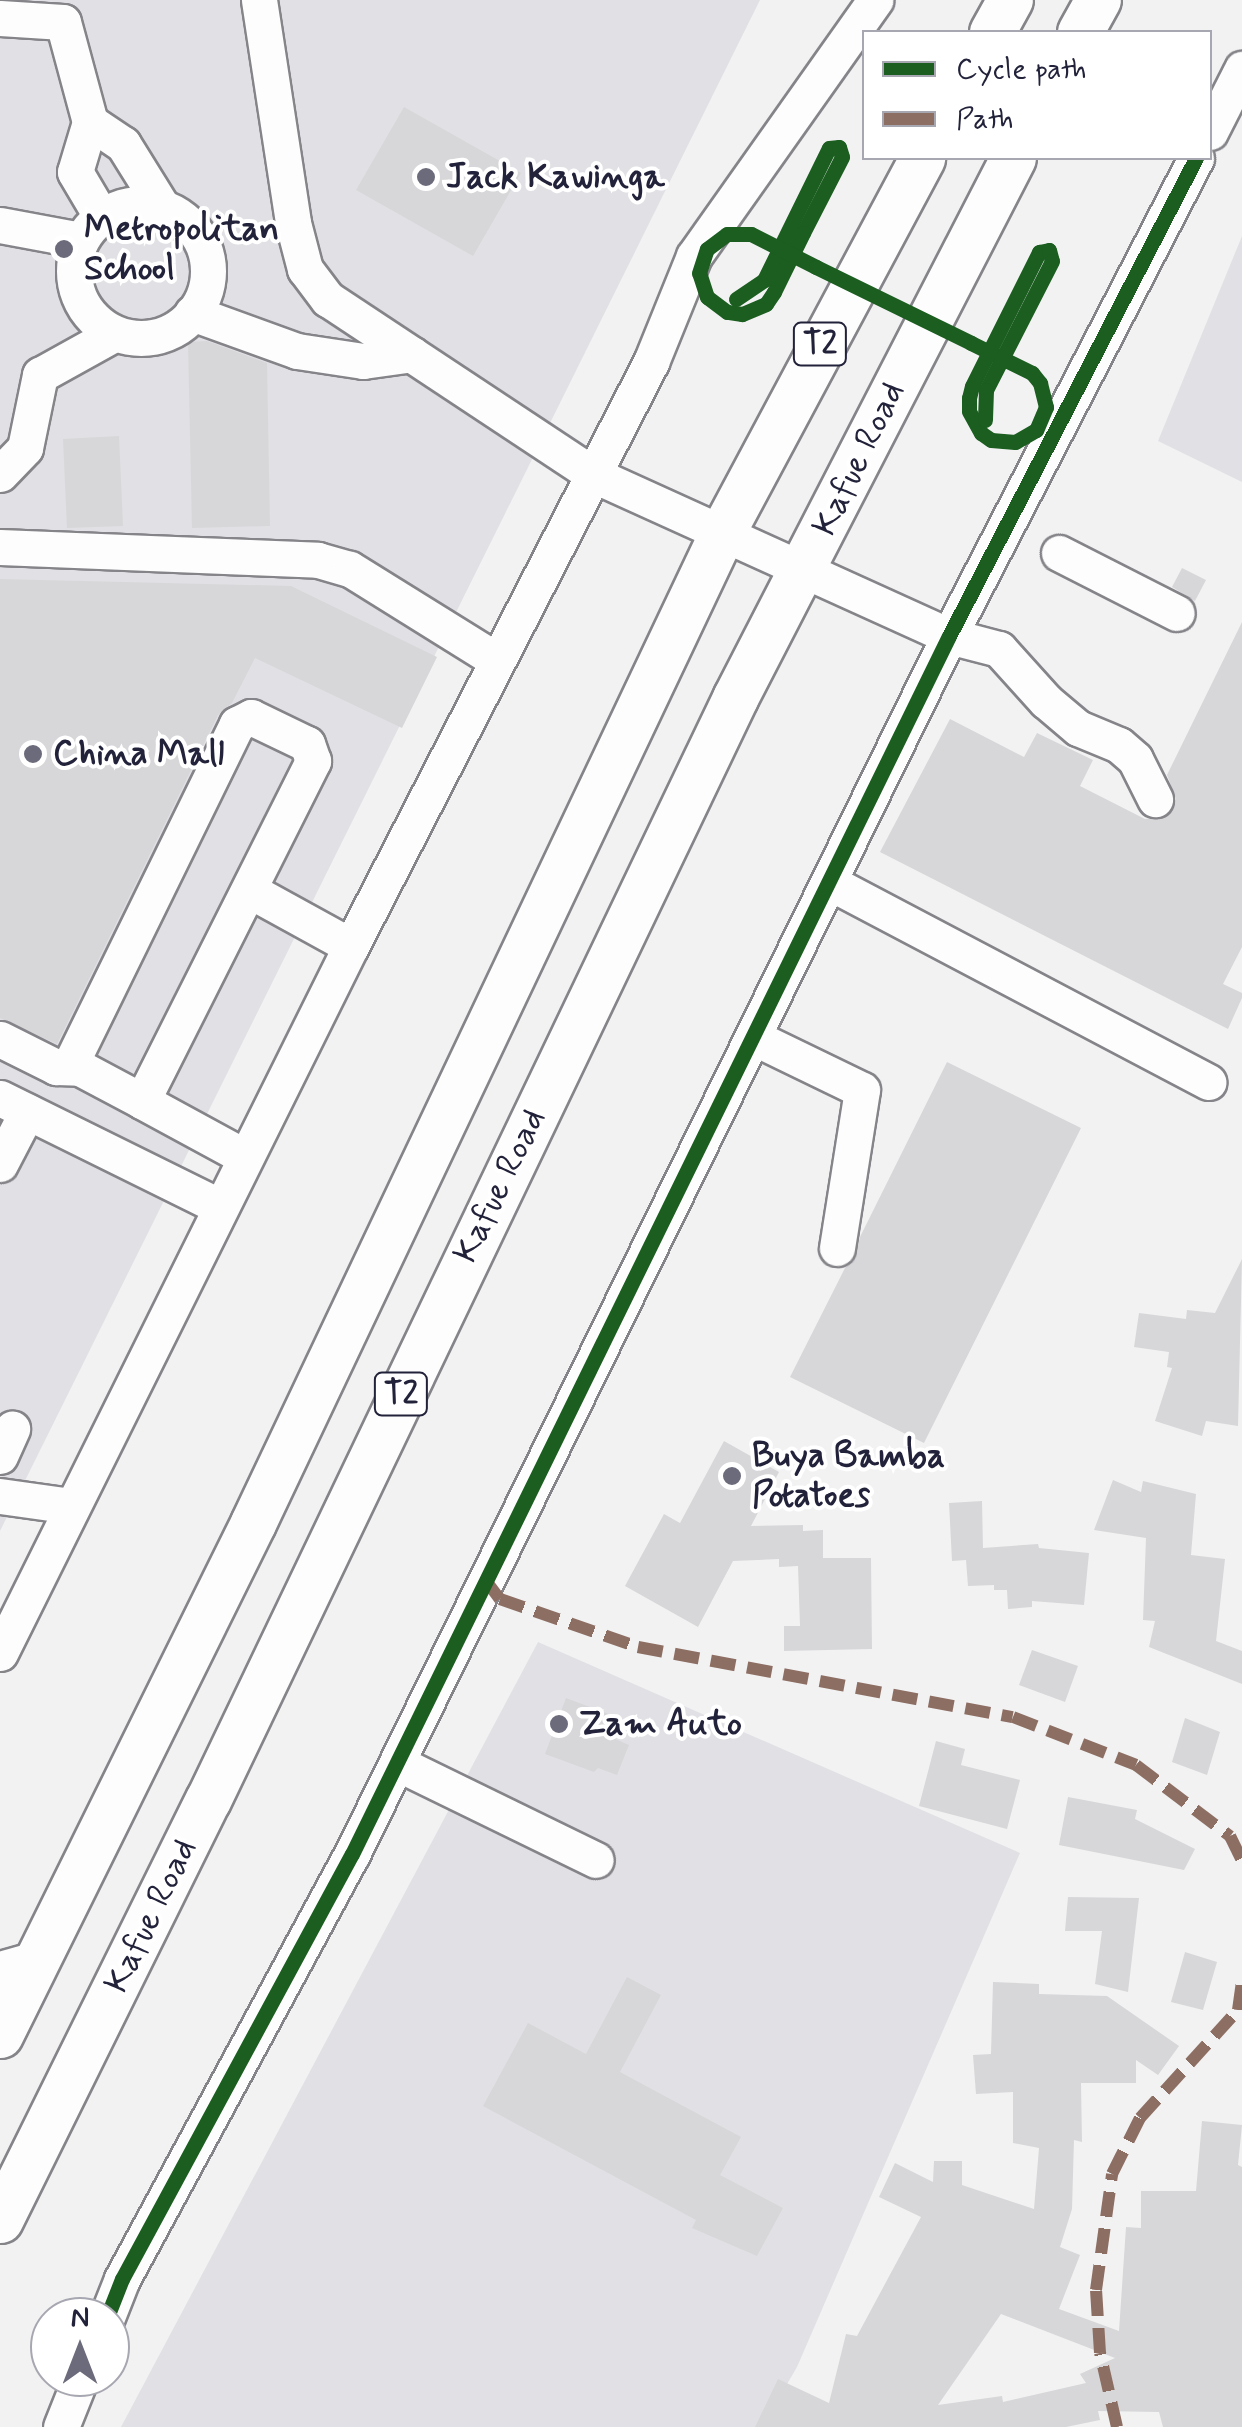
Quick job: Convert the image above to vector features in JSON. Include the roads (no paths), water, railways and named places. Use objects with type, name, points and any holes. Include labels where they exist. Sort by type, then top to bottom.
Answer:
[{"type":"main road","points":[[993,30],[1010,0]]},
{"type":"main road","points":[[1081,30],[1098,0]]},
{"type":"main road","name":"T2","points":[[0,2035],[20,1964],[254,1523],[722,533],[921,160]]},
{"type":"main road","name":"Kafue Road","points":[[0,2220],[208,1800],[735,698],[1012,160]]},
{"type":"street","points":[[259,0],[293,223],[306,269],[328,299],[592,474],[950,636],[999,649],[1078,728],[1120,745],[1135,758],[1155,799]]},
{"type":"street","points":[[0,1653],[351,946],[651,362],[694,256],[875,0]]},
{"type":"street","points":[[0,18],[63,22],[90,122],[74,172],[91,228],[74,274],[78,293],[86,310],[114,334],[150,339],[183,324],[192,313],[204,293],[206,256],[190,225],[161,206],[124,144],[90,122]]},
{"type":"street","points":[[1212,128],[1242,69]]},
{"type":"street","points":[[114,2297],[398,1763],[950,636],[1195,160]]},
{"type":"street","points":[[0,224],[91,228],[130,203],[161,206]]},
{"type":"street","points":[[192,313],[297,351],[362,361],[412,354]]},
{"type":"street","points":[[0,474],[25,448],[40,375],[114,334]]},
{"type":"street","points":[[0,548],[318,560],[350,569],[496,660]]},
{"type":"street","points":[[1059,553],[1177,613]]},
{"type":"street","points":[[142,1102],[313,761],[307,744],[244,717],[72,1058],[80,1068],[142,1102],[245,1157]]},
{"type":"street","points":[[829,882],[1209,1082]]},
{"type":"street","points":[[249,890],[351,946]]},
{"type":"street","points":[[754,1037],[862,1090],[837,1248]]},
{"type":"street","points":[[0,1040],[56,1067],[80,1068]]},
{"type":"street","points":[[0,1164],[14,1105],[221,1206]]},
{"type":"street","points":[[0,1496],[71,1506]]},
{"type":"street","points":[[398,1763],[596,1860]]},
{"type":"street","points":[[61,2427],[74,2397]]},
{"type":"place","name":"Jack Kawinga","points":[[426,177]]},
{"type":"place","name":"Metropolitan School","points":[[64,249]]},
{"type":"place","name":"China Mall","points":[[33,754]]},
{"type":"place","name":"Buya Bamba Potatoes","points":[[732,1476]]},
{"type":"place","name":"Zam Auto","points":[[559,1724]]}]
